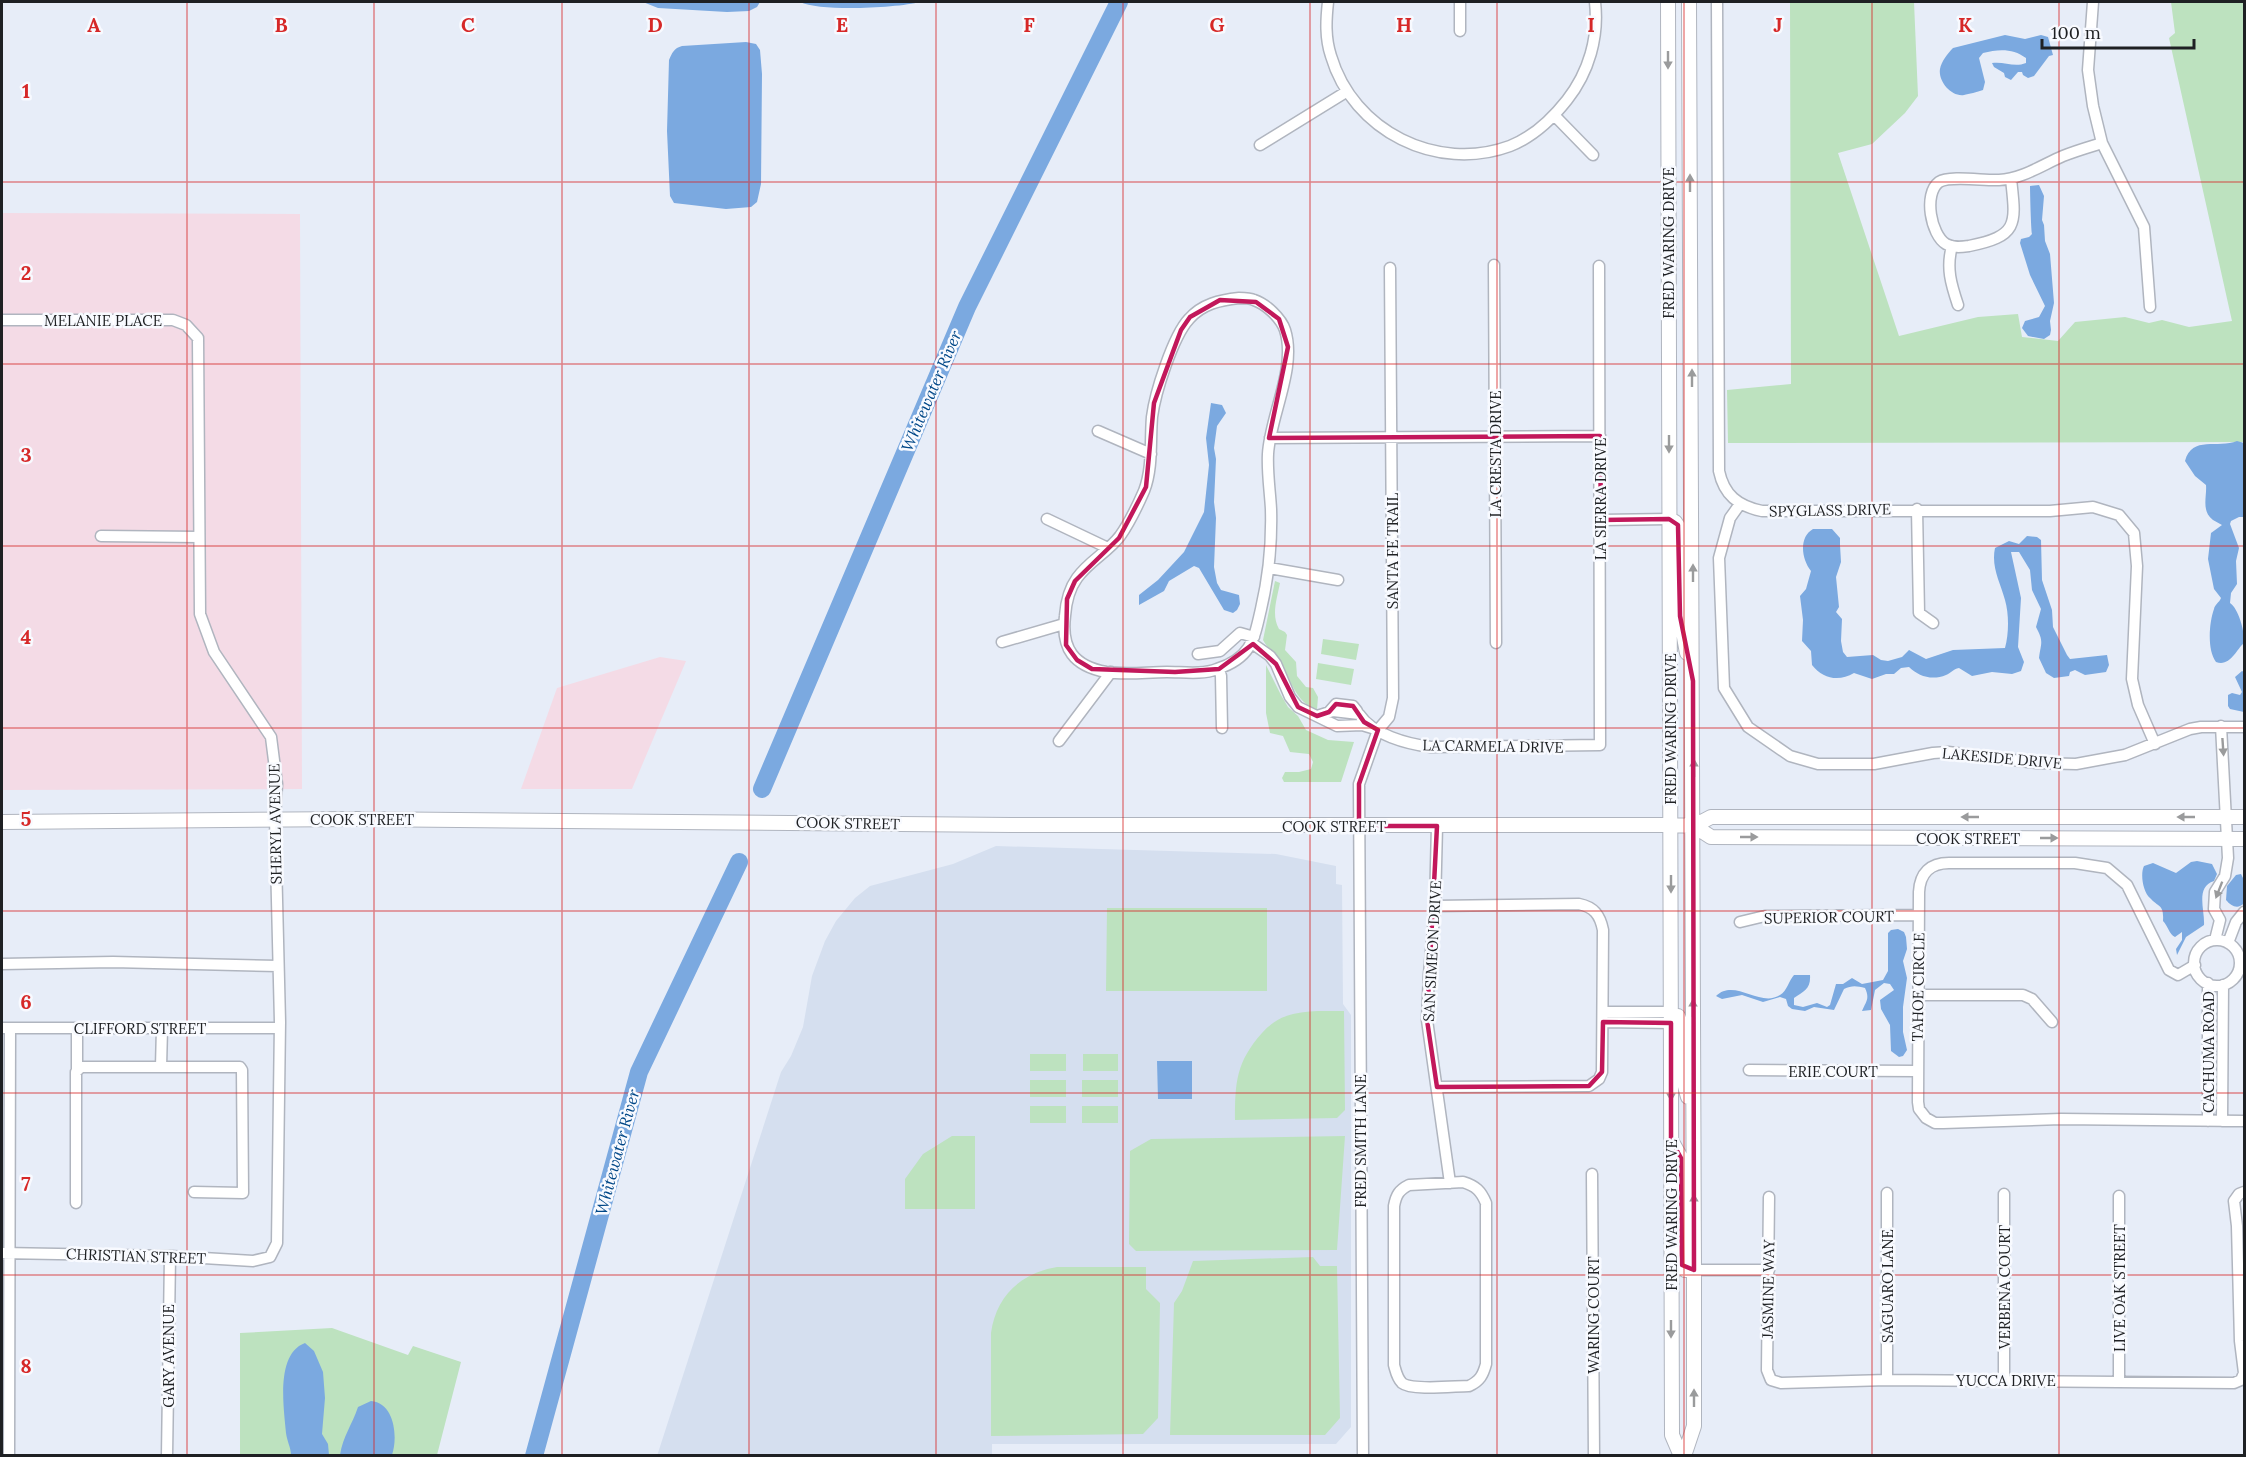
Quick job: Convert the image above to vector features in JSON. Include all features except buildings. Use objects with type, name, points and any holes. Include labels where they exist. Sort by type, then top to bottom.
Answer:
[{"type":"main road","name":"FRED WARING DRIVE","points":[[1668,2],[1672,1435],[1683,1455]]},
{"type":"main road","points":[[1683,2],[1690,33]]},
{"type":"main road","name":"FRED WARING DRIVE","points":[[1683,1455],[1694,1426],[1694,826],[1689,2]]},
{"type":"main road","points":[[1670,519],[1679,528],[1680,616],[1693,681]]},
{"type":"main road","name":"COOK STREET","points":[[2,822],[275,819],[1694,826],[1711,817],[2244,818]]},
{"type":"main road","name":"COOK STREET","points":[[1694,826],[1711,837],[2244,839]]},
{"type":"main road","points":[[1671,1017],[1676,1013],[1680,1021],[1683,1079],[1693,1113]]},
{"type":"main road","points":[[1671,1140],[1681,1158],[1682,1265],[1685,1270],[1694,1270]]},
{"type":"street","points":[[1328,2],[1327,37],[1331,57],[1346,92],[1387,131],[1434,152],[1474,154],[1512,145],[1529,136],[1554,115],[1584,76],[1595,26],[1595,2]]},
{"type":"street","points":[[1460,2],[1461,31]]},
{"type":"street","points":[[1717,2],[1719,471],[1728,494],[1740,504]]},
{"type":"street","points":[[2093,2],[2088,70],[2093,106],[2102,143],[2144,227],[2150,307]]},
{"type":"street","points":[[1260,145],[1346,92]]},
{"type":"street","points":[[1554,115],[1593,155]]},
{"type":"street","points":[[2011,179],[2015,216],[2010,229],[1998,237],[1972,245],[1952,246],[1941,239],[1930,209],[1932,190],[1944,180],[2011,179],[2070,153],[2102,143]]},
{"type":"street","points":[[1952,246],[1949,273],[1958,305]]},
{"type":"street","name":"LA CRESTA DRIVE","points":[[1494,264],[1496,643]]},
{"type":"street","name":"LA SIERRA DRIVE","points":[[1599,266],[1601,733]]},
{"type":"street","name":"SANTA FE TRAIL","points":[[1359,826],[1359,784],[1377,730],[1389,717],[1393,698],[1390,268]]},
{"type":"street","points":[[1220,300],[1254,300],[1269,309],[1286,331],[1288,347],[1286,370],[1268,455],[1271,554],[1253,641],[1241,656],[1219,669],[1206,672],[1112,672],[1092,669],[1077,660],[1066,645],[1064,624],[1067,599],[1075,581],[1083,569],[1119,538],[1135,512],[1146,487],[1151,454],[1154,403],[1181,330],[1190,317],[1220,300]]},
{"type":"street","name":"MELANIE PLACE","points":[[2,320],[172,320],[186,325],[198,338]]},
{"type":"street","name":"SHERYL AVENUE","points":[[198,338],[200,614],[214,652],[271,737],[277,784],[275,819],[279,1028],[277,1244],[270,1257]]},
{"type":"street","points":[[1098,431],[1151,454]]},
{"type":"street","points":[[1270,438],[1600,436]]},
{"type":"street","name":"SPYGLASS DRIVE","points":[[1740,504],[1762,511],[2050,510],[2093,507],[2119,515],[2134,533],[2137,566],[2133,686],[2138,705],[2155,744]]},
{"type":"street","name":"LAKESIDE DRIVE","points":[[1740,504],[1730,518],[1719,558],[1724,688],[1748,727],[1790,756],[1818,764],[1874,764],[1948,752],[2037,763],[2076,764],[2126,755],[2190,729],[2221,726],[2244,727]]},
{"type":"street","points":[[1917,509],[1919,613],[1933,623]]},
{"type":"street","points":[[1047,519],[1108,548]]},
{"type":"street","points":[[1600,520],[1670,519]]},
{"type":"street","points":[[101,536],[199,537]]},
{"type":"street","points":[[1269,568],[1338,580]]},
{"type":"street","points":[[1002,642],[1064,624]]},
{"type":"street","points":[[1198,654],[1209,654],[1224,649],[1240,633],[1253,641]]},
{"type":"street","name":"LA CARMELA DRIVE","points":[[1253,641],[1276,664],[1290,697],[1298,707],[1337,726],[1362,725],[1414,745],[1431,747],[1588,746],[1600,745],[1601,733]]},
{"type":"street","points":[[1219,669],[1222,728]]},
{"type":"street","points":[[1059,741],[1112,672]]},
{"type":"street","name":"LA CARMELA DRIVE","points":[[1317,716],[1329,712],[1359,714],[1364,722],[1377,730]]},
{"type":"street","points":[[2215,940],[2220,920],[2214,909],[2215,892],[2225,876],[2228,858],[2221,726]]},
{"type":"street","name":"FRED SMITH LANE","points":[[1359,826],[1363,1455]]},
{"type":"street","name":"SAN SIMEON DRIVE","points":[[1437,826],[1435,906],[1427,1020],[1450,1183]]},
{"type":"street","name":"TAHOE CIRCLE","points":[[2195,965],[2178,975],[2172,974],[2127,885],[2107,868],[2075,863],[1940,863],[1929,868],[1922,877],[1919,915],[1917,1071],[1919,1109],[1926,1118],[1935,1122],[2061,1119],[2244,1121]]},
{"type":"street","points":[[1435,906],[1579,904],[1594,909],[1603,930],[1604,1017],[1602,1072],[1596,1083],[1589,1086],[1437,1087]]},
{"type":"street","points":[[2228,943],[2236,922],[2244,912]]},
{"type":"street","name":"SUPERIOR COURT","points":[[1740,922],[1765,916],[1919,915]]},
{"type":"street","points":[[2215,940],[2228,943],[2238,954],[2242,967],[2234,978],[2223,985],[2208,983],[2198,975],[2195,965],[2200,948],[2215,940]]},
{"type":"street","points":[[2,964],[113,962],[278,966]]},
{"type":"street","name":"CACHUMA ROAD","points":[[2208,983],[2208,1121]]},
{"type":"street","name":"CACHUMA ROAD","points":[[2222,1121],[2223,985]]},
{"type":"street","points":[[1918,994],[2023,995],[2032,999],[2052,1022]]},
{"type":"street","points":[[1604,1017],[1671,1017]]},
{"type":"street","points":[[6,1028],[9,1455]]},
{"type":"street","name":"CLIFFORD STREET","points":[[6,1028],[279,1028]]},
{"type":"street","points":[[76,1203],[77,1028]]},
{"type":"street","points":[[161,1067],[162,1028]]},
{"type":"street","points":[[77,1069],[81,1067],[238,1066],[242,1070],[243,1192],[194,1192]]},
{"type":"street","name":"ERIE COURT","points":[[1749,1070],[1917,1071]]},
{"type":"street","name":"WARING COURT","points":[[1592,1174],[1594,1455]]},
{"type":"street","points":[[1463,1182],[1474,1185],[1482,1194],[1485,1203],[1486,1364],[1484,1374],[1477,1382],[1469,1386],[1413,1387],[1403,1384],[1394,1365],[1394,1206],[1396,1195],[1409,1185],[1450,1183],[1463,1182]]},
{"type":"street","name":"SAGUARO LANE","points":[[1887,1192],[1887,1380]]},
{"type":"street","name":"YUCCA DRIVE","points":[[1771,1380],[1781,1383],[1887,1380],[2119,1380],[2234,1383],[2241,1380],[2244,1373],[2240,1341],[2237,1226],[2234,1201],[2242,1193]]},
{"type":"street","name":"VERBENA COURT","points":[[2004,1194],[2004,1380]]},
{"type":"street","name":"LIVE OAK STREET","points":[[2119,1196],[2119,1380]]},
{"type":"street","name":"JASMINE WAY","points":[[1769,1197],[1767,1370],[1771,1380]]},
{"type":"street","name":"CHRISTIAN STREET","points":[[6,1253],[170,1256],[253,1261],[270,1257]]},
{"type":"street","name":"GARY AVENUE","points":[[167,1455],[170,1256]]},
{"type":"street","points":[[1694,1270],[1769,1270]]},
{"type":"highlighted area","points":[[1220,300],[1256,302],[1279,319],[1288,347],[1269,438],[1600,436],[1601,520],[1669,519],[1678,525],[1680,616],[1693,681],[1694,1270],[1682,1265],[1681,1158],[1671,1140],[1671,1023],[1603,1022],[1602,1072],[1589,1086],[1437,1087],[1427,1020],[1437,826],[1359,826],[1359,784],[1378,730],[1364,722],[1353,706],[1336,704],[1329,712],[1317,716],[1298,707],[1276,664],[1253,644],[1219,669],[1175,672],[1092,669],[1077,660],[1066,645],[1067,599],[1075,581],[1119,538],[1146,487],[1154,403],[1181,330],[1190,317]]},
{"type":"shaded area","points":[[2,213],[300,214],[302,789],[2,790]]},
{"type":"shaded area","points":[[660,657],[686,661],[632,789],[521,789],[557,688]]},
{"type":"shaded area","points":[[996,846],[1276,854],[1336,866],[1336,884],[1342,885],[1343,1004],[1351,1015],[1351,1427],[1336,1444],[992,1444],[992,1456],[657,1456],[781,1072],[791,1056],[803,1027],[812,976],[825,941],[836,921],[855,898],[870,886],[953,864]]},
{"type":"green space","points":[[1790,2],[1914,2],[1918,96],[1905,113],[1872,144],[1838,153],[1899,336],[1978,317],[2018,314],[2022,337],[2058,341],[2075,322],[2125,317],[2149,323],[2162,320],[2189,327],[2232,321],[2169,38],[2175,33],[2171,2],[2244,2],[2244,442],[1728,443],[1727,390],[1791,384]]},
{"type":"green space","points":[[1275,581],[1280,583],[1275,618],[1279,629],[1287,635],[1285,650],[1296,662],[1297,676],[1306,687],[1313,688],[1318,697],[1317,710],[1309,706],[1298,695],[1278,658],[1263,640]]},
{"type":"green space","points":[[1323,639],[1359,644],[1356,660],[1321,654]]},
{"type":"green space","points":[[1318,663],[1354,669],[1351,685],[1316,679]]},
{"type":"green space","points":[[1266,665],[1288,707],[1298,716],[1306,730],[1328,740],[1354,742],[1341,782],[1284,782],[1282,778],[1285,772],[1311,769],[1313,762],[1309,754],[1290,752],[1283,736],[1270,733],[1266,713]]},
{"type":"green space","points":[[1107,908],[1267,908],[1267,991],[1106,991]]},
{"type":"green space","points":[[1312,1011],[1344,1011],[1345,1110],[1337,1118],[1235,1120],[1237,1084],[1242,1064],[1253,1044],[1265,1030],[1280,1019],[1293,1014]]},
{"type":"green space","points":[[1030,1054],[1066,1054],[1066,1071],[1030,1071]]},
{"type":"green space","points":[[1083,1054],[1118,1054],[1118,1071],[1083,1071]]},
{"type":"green space","points":[[1030,1080],[1066,1080],[1066,1097],[1030,1097]]},
{"type":"green space","points":[[1082,1080],[1118,1080],[1118,1097],[1082,1097]]},
{"type":"green space","points":[[1030,1106],[1066,1106],[1066,1123],[1030,1123]]},
{"type":"green space","points":[[1082,1106],[1118,1106],[1118,1123],[1082,1123]]},
{"type":"green space","points":[[952,1136],[975,1136],[975,1209],[905,1209],[905,1179],[923,1154]]},
{"type":"green space","points":[[1345,1136],[1337,1250],[1136,1251],[1129,1244],[1130,1151],[1151,1139]]},
{"type":"green space","points":[[1313,1257],[1320,1266],[1337,1266],[1340,1418],[1325,1435],[1170,1435],[1174,1303],[1182,1291],[1193,1261]]},
{"type":"green space","points":[[1057,1267],[1146,1267],[1146,1289],[1160,1303],[1158,1418],[1143,1434],[991,1436],[991,1333],[998,1308],[1012,1288],[1022,1281],[1044,1270]]},
{"type":"green space","points":[[332,1328],[408,1355],[413,1346],[461,1362],[437,1455],[240,1455],[240,1333]]},
{"type":"water","points":[[643,2],[760,2],[757,7],[749,11],[727,12],[658,8]]},
{"type":"water","points":[[800,2],[920,2],[894,6],[841,8]]},
{"type":"water","points":[[2005,35],[2025,39],[2041,35],[2048,37],[2053,55],[2049,56],[2034,76],[2028,78],[2022,72],[2018,72],[2011,80],[1992,63],[2022,64],[2026,63],[2026,58],[2016,52],[2005,50],[1983,53],[1979,58],[1985,82],[1983,90],[1959,95],[1946,87],[1941,78],[1940,69],[1953,48]]},
{"type":"water","points":[[746,42],[756,44],[760,50],[762,74],[761,184],[757,202],[751,207],[726,209],[674,203],[670,196],[667,131],[670,57],[675,49],[682,46]]},
{"type":"water","points":[[2039,185],[2044,196],[2042,220],[2045,241],[2050,254],[2054,303],[2050,335],[2044,339],[2028,336],[2022,328],[2025,321],[2039,317],[2045,306],[2030,275],[2020,243],[2021,239],[2032,234],[2030,186]]},
{"type":"water","points":[[1211,403],[1222,405],[1226,413],[1217,426],[1214,448],[1216,518],[1214,567],[1221,590],[1239,595],[1240,604],[1233,613],[1224,610],[1199,568],[1194,566],[1169,581],[1164,591],[1139,605],[1139,595],[1158,580],[1184,552],[1204,512],[1209,465],[1206,438]]},
{"type":"water","points":[[2237,441],[2244,443],[2244,517],[2231,521],[2230,524],[2239,548],[2236,561],[2237,584],[2231,593],[2230,603],[2241,622],[2244,643],[2229,660],[2221,663],[2216,662],[2213,657],[2210,644],[2212,615],[2221,598],[2214,589],[2208,559],[2211,533],[2222,525],[2209,516],[2205,504],[2206,485],[2195,476],[2185,461],[2188,453],[2200,445]]},
{"type":"water","points":[[1813,529],[1832,529],[1840,538],[1841,562],[1836,577],[1839,607],[1836,612],[1842,619],[1841,641],[1843,652],[1847,657],[1873,655],[1888,661],[1902,657],[1909,650],[1926,659],[1953,650],[2005,648],[2008,630],[2007,611],[1995,568],[1995,548],[2009,541],[2019,544],[2027,536],[2041,540],[2042,580],[2052,610],[2053,627],[2067,655],[2070,659],[2107,655],[2109,665],[2106,672],[2085,675],[2075,670],[2070,672],[2069,676],[2054,678],[2046,673],[2039,658],[2041,639],[2036,627],[2041,609],[2032,590],[2030,570],[2019,552],[2011,552],[2021,598],[2018,647],[2024,662],[2021,671],[2012,674],[1992,672],[1972,676],[1959,668],[1941,677],[1931,677],[1921,675],[1909,667],[1901,668],[1894,674],[1872,679],[1854,673],[1843,678],[1826,676],[1812,665],[1811,651],[1802,641],[1803,620],[1800,596],[1806,589],[1811,571],[1805,560],[1803,548],[1805,537]]},
{"type":"water","points":[[2242,671],[2244,672],[2244,712],[2230,709],[2228,706],[2228,695],[2232,693],[2240,695],[2242,692],[2235,677]]},
{"type":"water","points":[[2191,862],[2212,864],[2217,874],[2214,881],[2205,888],[2203,894],[2204,925],[2186,937],[2177,955],[2176,949],[2182,940],[2182,932],[2175,937],[2171,934],[2163,921],[2162,909],[2146,892],[2142,878],[2143,869],[2144,866],[2153,863],[2176,873]]},
{"type":"water","points":[[2241,874],[2244,880],[2244,903],[2235,906],[2226,900],[2227,886],[2236,875]]},
{"type":"water","points":[[1898,929],[1904,932],[1907,949],[1903,961],[1907,978],[1903,1007],[1903,1032],[1907,1050],[1903,1056],[1899,1057],[1891,1051],[1890,1025],[1881,1009],[1880,1000],[1894,990],[1890,984],[1884,983],[1875,990],[1871,1010],[1862,1011],[1867,995],[1865,988],[1857,986],[1844,989],[1834,1010],[1814,1007],[1805,1011],[1792,1009],[1788,1006],[1786,999],[1780,997],[1763,1002],[1742,995],[1722,999],[1716,996],[1723,991],[1731,990],[1772,998],[1782,993],[1794,975],[1810,975],[1808,987],[1794,998],[1794,1005],[1803,1007],[1817,1003],[1827,1007],[1830,1005],[1836,984],[1843,984],[1852,978],[1862,984],[1883,980],[1888,971],[1888,933]]},
{"type":"water","points":[[1157,1061],[1192,1061],[1192,1099],[1158,1099]]},
{"type":"water","points":[[305,1343],[314,1351],[323,1372],[325,1398],[322,1434],[328,1444],[329,1455],[291,1455],[287,1436],[283,1383],[289,1358],[295,1349]]},
{"type":"water","points":[[371,1401],[379,1403],[390,1414],[395,1440],[392,1455],[340,1455],[358,1407]]},
{"type":"waterway","name":"Whitewater River","points":[[762,789],[967,307],[1119,2]]},
{"type":"waterway","name":"Whitewater River","points":[[534,1456],[639,1072],[739,862]]}]
